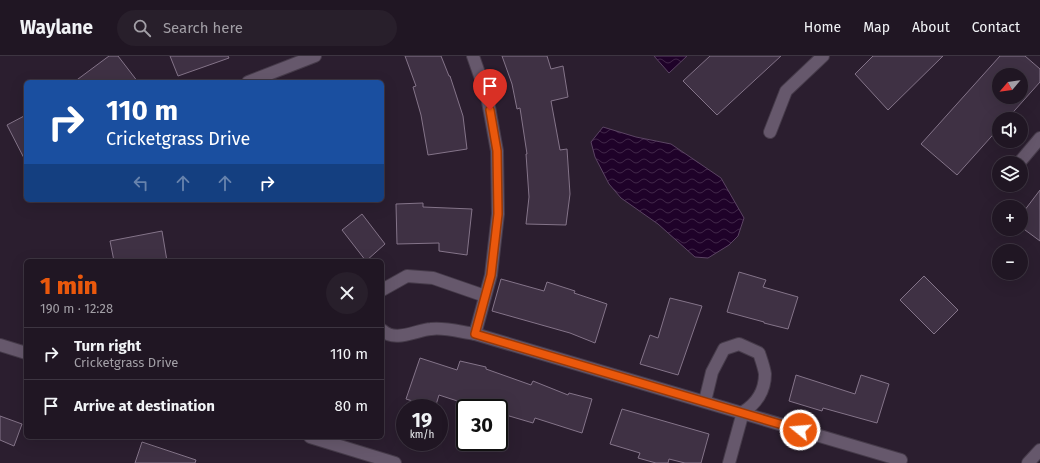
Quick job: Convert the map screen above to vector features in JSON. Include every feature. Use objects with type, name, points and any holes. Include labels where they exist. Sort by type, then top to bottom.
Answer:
[{"type":"street","points":[[257,80],[276,76],[315,56]]},
{"type":"street","points":[[473,56],[487,96],[497,151],[498,214],[491,275],[475,334]]},
{"type":"street","points":[[770,132],[786,91],[823,56]]},
{"type":"street","points":[[1025,156],[1040,138]]},
{"type":"street","points":[[384,289],[407,276],[432,278],[485,296]]},
{"type":"street","points":[[384,332],[403,336],[431,328],[475,334],[901,460]]},
{"type":"street","points":[[705,401],[712,372],[724,349],[739,344],[759,352],[765,374],[759,399],[752,407],[742,412],[729,463]]},
{"type":"street","points":[[0,345],[24,352]]},
{"type":"street","points":[[317,439],[395,463]]},
{"type":"street","points":[[1028,463],[1040,450]]},
{"type":"water","points":[[654,56],[687,56],[669,73]]},
{"type":"water","points":[[603,127],[636,137],[671,144],[721,178],[744,218],[738,236],[729,245],[708,258],[695,257],[658,224],[621,198],[609,184],[595,157],[591,142]]},
{"type":"building","points":[[109,56],[118,56],[136,80],[77,80]]},
{"type":"building","points":[[170,56],[228,56],[229,58],[178,76]]},
{"type":"building","points":[[405,56],[441,56],[450,76],[463,116],[467,149],[428,155],[421,115],[413,87],[416,86]]},
{"type":"building","points":[[502,56],[547,56],[551,69],[563,66],[568,97],[551,101],[560,150],[567,149],[570,194],[566,225],[526,224],[529,197],[527,154],[520,108],[517,109],[512,84]]},
{"type":"building","points":[[710,56],[781,56],[717,115],[683,81]]},
{"type":"building","points":[[873,56],[943,56],[888,110],[855,74]]},
{"type":"building","points":[[1000,56],[1025,56],[1040,69],[1040,82],[1028,95],[1028,68],[992,68],[992,104],[1020,104],[1013,112],[992,112],[992,136],[957,175],[921,144]]},
{"type":"building","points":[[24,116],[24,158],[7,125]]},
{"type":"building","points":[[1040,190],[1040,241],[1028,232],[1028,206]]},
{"type":"building","points":[[423,203],[423,207],[472,209],[467,255],[439,251],[439,243],[397,244],[396,204]]},
{"type":"building","points":[[362,214],[385,244],[368,259],[364,259],[342,230]]},
{"type":"building","points":[[162,231],[167,259],[114,259],[110,241]]},
{"type":"building","points":[[739,272],[766,280],[763,287],[798,297],[788,329],[727,312]]},
{"type":"building","points":[[924,276],[958,310],[934,334],[900,300]]},
{"type":"building","points":[[501,279],[544,291],[547,282],[607,304],[595,343],[570,333],[492,311]]},
{"type":"building","points":[[670,298],[702,306],[678,375],[640,364],[650,335],[658,338]]},
{"type":"building","points":[[420,358],[457,370],[460,361],[486,367],[486,369],[531,385],[533,381],[568,395],[569,393],[592,399],[582,433],[535,418],[533,423],[508,416],[508,399],[456,399],[456,401],[439,395],[438,399],[406,399]]},
{"type":"building","points":[[796,375],[855,394],[861,375],[889,384],[877,423],[823,408],[822,411],[789,401]]},
{"type":"building","points":[[622,409],[709,434],[701,463],[685,463],[669,459],[668,463],[656,463],[638,458],[640,453],[610,444]]},
{"type":"building","points":[[0,416],[22,424],[14,446],[0,440]]},
{"type":"building","points":[[142,442],[196,460],[195,463],[135,463]]},
{"type":"route","points":[[490,110],[497,151],[498,214],[491,275],[475,334],[800,430]]}]
